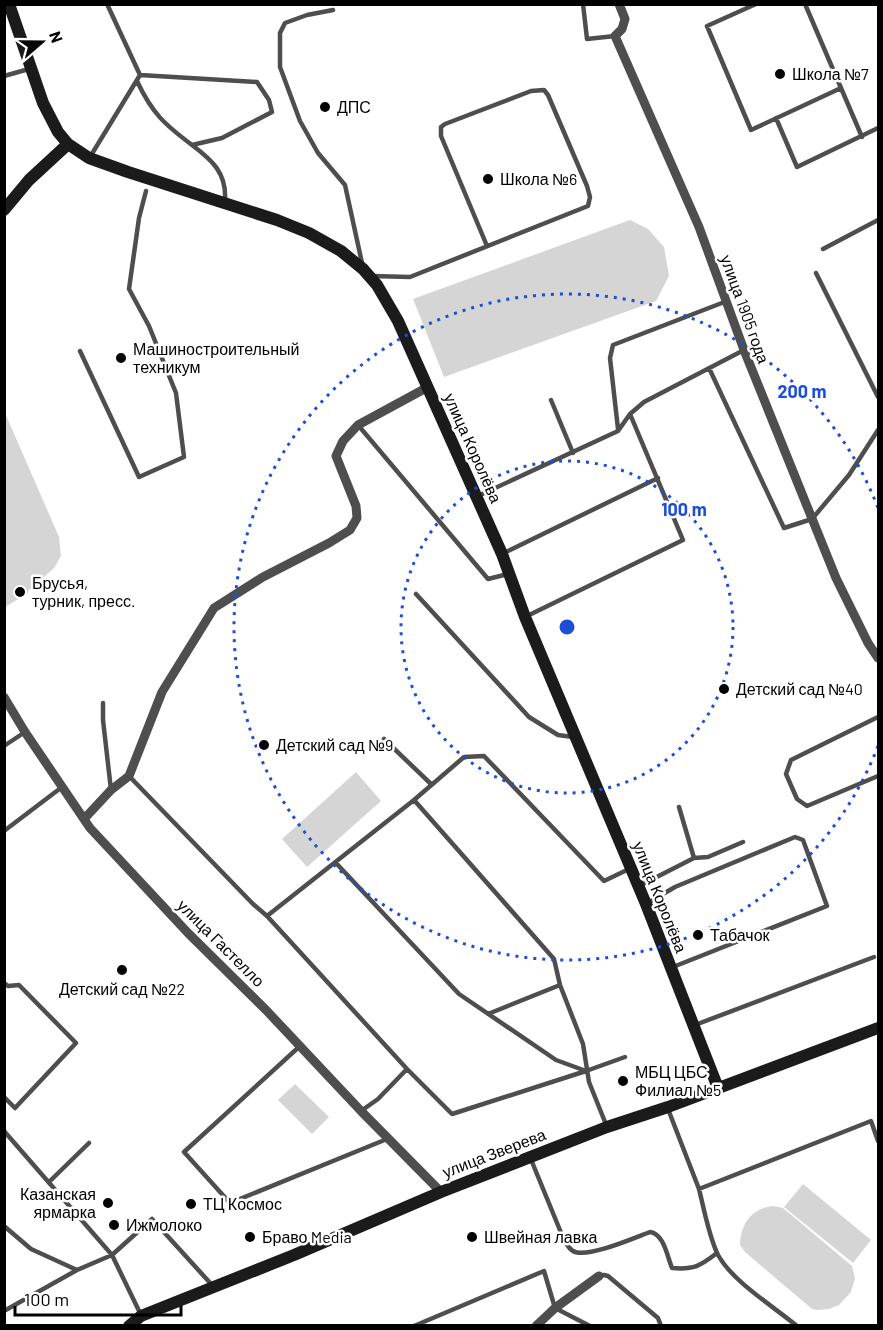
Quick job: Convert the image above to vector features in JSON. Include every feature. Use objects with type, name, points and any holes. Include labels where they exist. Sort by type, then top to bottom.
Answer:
[{"type":"main road","name":"улица Королёва","points":[[9,4],[50,119],[68,144],[89,158],[277,220],[309,233],[341,251],[366,272],[377,285],[398,321],[502,554],[525,616],[632,868],[718,1088]]},
{"type":"main road","points":[[4,210],[29,180],[68,144]]},
{"type":"main road","name":"улица Зверева","points":[[129,1326],[141,1316],[294,1256],[441,1192],[608,1127],[668,1107],[879,1028]]},
{"type":"street","points":[[615,36],[622,29],[626,19],[619,4]]},
{"type":"street","name":"улица 1905 года","points":[[615,36],[694,217],[744,350],[812,519],[856,619],[879,658]]},
{"type":"street","points":[[84,819],[111,790],[129,776],[162,692],[214,608],[263,577],[350,530],[357,518],[356,506],[336,456],[343,441],[358,425],[428,387]]},
{"type":"street","name":"улица Гастелло","points":[[4,697],[84,819],[188,933],[266,1010],[441,1192]]},
{"type":"street","points":[[536,1326],[555,1308],[599,1276]]},
{"type":"lane","points":[[107,4],[140,75]]},
{"type":"lane","points":[[583,4],[587,39],[615,36]]},
{"type":"lane","points":[[756,4],[707,26],[751,130],[841,88]]},
{"type":"lane","points":[[805,4],[862,137]]},
{"type":"lane","points":[[333,10],[307,15],[285,23],[280,33],[280,67],[300,121],[318,153],[345,184],[366,272],[400,278],[410,277],[586,208],[590,194],[548,94],[544,90],[531,91],[441,127],[441,136],[488,246]]},
{"type":"lane","points":[[4,76],[31,68]]},
{"type":"lane","points":[[89,158],[140,75]]},
{"type":"lane","points":[[140,75],[257,82],[269,100],[272,112],[222,138],[192,145]]},
{"type":"lane","points":[[137,81],[156,116],[213,161],[226,189],[225,204]]},
{"type":"lane","points":[[776,118],[797,166],[879,128]]},
{"type":"lane","points":[[80,351],[139,477],[184,457],[176,393],[148,326],[129,289],[139,218],[146,191]]},
{"type":"lane","points":[[823,249],[879,220]]},
{"type":"lane","points":[[816,273],[879,397]]},
{"type":"lane","points":[[618,431],[609,358],[614,345],[727,301]]},
{"type":"lane","points":[[477,496],[618,431],[630,414],[644,402],[744,350]]},
{"type":"lane","points":[[710,368],[784,528],[812,519],[849,475],[879,430]]},
{"type":"lane","points":[[551,400],[573,453]]},
{"type":"lane","points":[[525,616],[683,540],[630,414]]},
{"type":"lane","points":[[358,425],[488,579],[509,573]]},
{"type":"lane","points":[[502,554],[658,478]]},
{"type":"lane","points":[[416,594],[529,717],[558,735],[576,737]]},
{"type":"lane","points":[[103,703],[111,790]]},
{"type":"lane","points":[[879,717],[790,760],[786,774],[797,799],[807,806],[879,776]]},
{"type":"lane","points":[[4,746],[25,732]]},
{"type":"lane","points":[[384,739],[431,784]]},
{"type":"lane","points":[[267,916],[336,863],[464,757],[484,756],[604,881],[632,868]]},
{"type":"lane","points":[[129,776],[267,916],[407,1069],[452,1114],[625,1057]]},
{"type":"lane","points":[[4,831],[63,786]]},
{"type":"lane","points":[[414,800],[554,959],[560,985],[583,1044],[586,1071],[608,1127]]},
{"type":"lane","points":[[680,807],[694,858]]},
{"type":"lane","points":[[646,904],[675,887],[795,837],[804,840],[827,906],[671,968]]},
{"type":"lane","points":[[639,886],[694,858],[708,857],[743,842]]},
{"type":"lane","points":[[336,863],[459,994],[556,1060],[586,1071]]},
{"type":"lane","points":[[694,1025],[874,957]]},
{"type":"lane","points":[[4,983],[8,986],[19,985],[76,1043],[15,1108],[4,1097]]},
{"type":"lane","points":[[488,1014],[560,985]]},
{"type":"lane","points":[[300,1046],[184,1152],[230,1203],[388,1138]]},
{"type":"lane","points":[[361,1111],[378,1099],[407,1069]]},
{"type":"lane","points":[[668,1107],[699,1189],[717,1253],[723,1264],[797,1326]]},
{"type":"lane","points":[[699,1189],[871,1121],[879,1141]]},
{"type":"lane","points":[[4,1131],[112,1255],[141,1316]]},
{"type":"lane","points":[[49,1182],[89,1143]]},
{"type":"lane","points":[[530,1157],[564,1240],[572,1251],[592,1252],[650,1232],[660,1237],[672,1268],[687,1270],[696,1267],[717,1253]]},
{"type":"lane","points":[[4,1311],[77,1270],[112,1255],[152,1219],[214,1287]]},
{"type":"lane","points":[[4,1226],[31,1249],[77,1270]]},
{"type":"lane","points":[[414,1326],[544,1271],[555,1308],[590,1326]]},
{"type":"lane","points":[[599,1276],[608,1276],[658,1318],[661,1326]]},
{"type":"shaded area","points":[[630,220],[648,229],[664,247],[669,276],[656,301],[444,377],[413,299]]},
{"type":"shaded area","points":[[5,413],[59,537],[61,556],[54,568],[28,593],[5,607]]},
{"type":"shaded area","points":[[356,772],[381,801],[307,867],[282,839]]},
{"type":"shaded area","points":[[295,1084],[329,1117],[312,1134],[278,1100]]},
{"type":"shaded area","points":[[803,1184],[871,1240],[853,1263],[784,1207]]},
{"type":"shaded area","points":[[773,1206],[783,1208],[852,1266],[855,1278],[851,1292],[839,1305],[829,1309],[812,1309],[745,1252],[740,1245],[742,1230],[749,1218],[759,1210]]},
{"type":"place","name":"Школа №7","points":[[780,74]]},
{"type":"place","name":"ДПС","points":[[325,107]]},
{"type":"place","name":"Школа №6","points":[[488,179]]},
{"type":"place","name":"Машиностроительный техникум","points":[[121,358]]},
{"type":"place","name":"Брусья, турник, пресс.","points":[[20,592]]},
{"type":"place","name":"Детский сад №40","points":[[724,689]]},
{"type":"place","name":"Детский сад №9","points":[[264,745]]},
{"type":"place","name":"Табачок","points":[[698,935]]},
{"type":"place","name":"Детский сад №22","points":[[122,970]]},
{"type":"place","name":"МБЦ ЦБС Филиал №5","points":[[623,1081]]},
{"type":"place","name":"Казанская ярмарка","points":[[108,1203]]},
{"type":"place","name":"ТЦ Космос","points":[[191,1204]]},
{"type":"place","name":"Ижмолоко","points":[[114,1225]]},
{"type":"place","name":"Браво Media","points":[[250,1237]]},
{"type":"place","name":"Швейная лавка","points":[[472,1237]]}]
